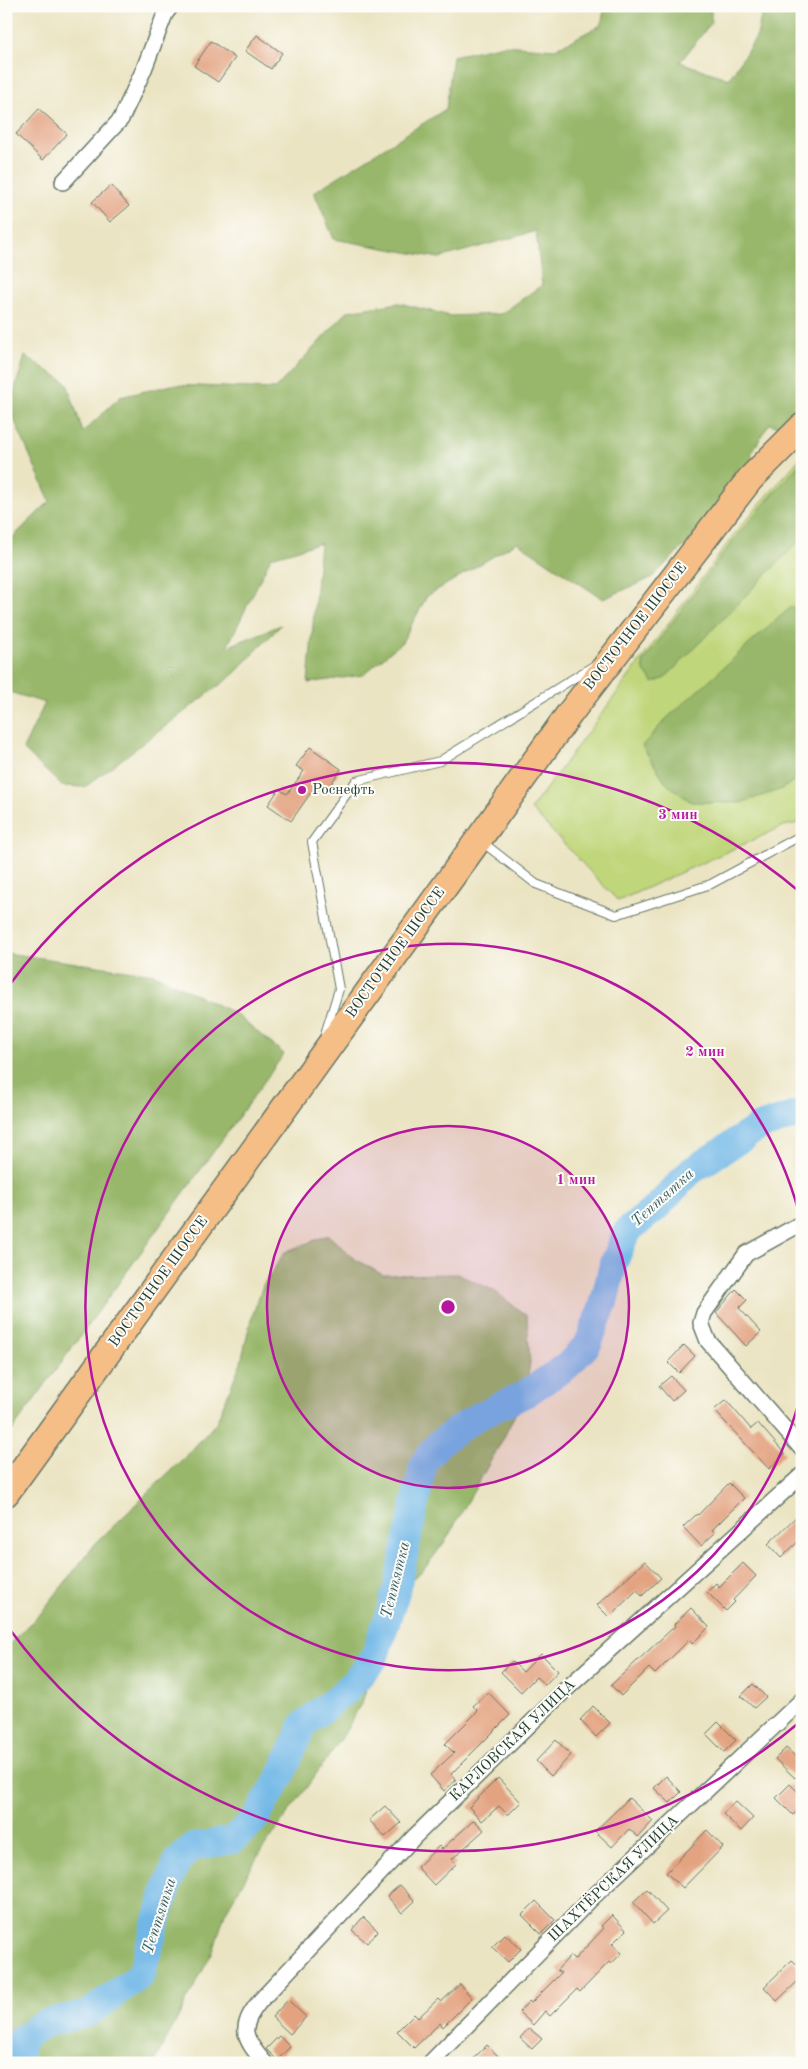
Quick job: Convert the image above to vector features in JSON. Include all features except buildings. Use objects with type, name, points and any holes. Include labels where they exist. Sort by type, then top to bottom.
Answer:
[{"type":"highway","name":"ВОСТОЧНОЕ ШОССЕ","points":[[6,1493],[570,713],[750,479],[802,426]]},
{"type":"street","points":[[63,182],[121,119],[144,69],[165,14],[171,6]]},
{"type":"street","points":[[802,1223],[746,1254],[704,1312],[701,1323],[708,1341],[802,1449]]},
{"type":"street","name":"КАРЛОВСКАЯ УЛИЦА","points":[[265,2063],[248,2042],[245,2026],[247,2019],[260,2001],[422,1829],[564,1690],[802,1475]]},
{"type":"street","name":"ШАХТЁРСКАЯ УЛИЦА","points":[[430,2063],[593,1897],[802,1700]]},
{"type":"lane","points":[[316,1063],[339,989],[312,842],[356,781],[440,761],[618,651]]},
{"type":"lane","points":[[479,839],[536,884],[616,914],[711,884],[802,835]]},
{"type":"green space","points":[[605,6],[711,6],[711,23],[680,62],[729,79],[757,36],[763,6],[802,6],[802,429],[798,432],[769,424],[751,454],[762,471],[651,578],[603,599],[517,542],[427,596],[402,642],[363,675],[308,683],[320,543],[271,557],[227,647],[281,625],[233,675],[85,787],[62,786],[23,749],[45,703],[6,691],[6,540],[9,541],[50,501],[9,408],[25,356],[67,383],[83,432],[120,397],[172,385],[275,389],[348,311],[399,303],[450,316],[501,314],[542,285],[536,231],[439,258],[334,239],[314,192],[446,109],[453,56],[504,45],[555,49],[601,25]]},
{"type":"green space","points":[[802,456],[802,822],[784,826],[618,901],[531,809],[739,528]]},
{"type":"green space","points":[[802,461],[802,538],[665,678],[653,683],[644,671],[643,662],[738,534]]},
{"type":"green space","points":[[792,606],[802,617],[802,775],[782,789],[740,803],[691,802],[667,784],[642,746],[666,719]]},
{"type":"green space","points":[[6,953],[154,974],[234,1013],[284,1054],[6,1439]]},
{"type":"green space","points":[[328,1235],[355,1259],[383,1275],[457,1274],[493,1290],[527,1316],[530,1363],[525,1394],[503,1439],[446,1540],[422,1572],[396,1592],[390,1628],[374,1659],[363,1700],[343,1736],[258,1856],[225,1913],[214,1949],[154,2063],[6,2063],[6,1647],[41,1613],[95,1544],[190,1452],[216,1423],[241,1362],[250,1323],[263,1285],[285,1252]]},
{"type":"waterway","name":"Тептятка","points":[[19,2063],[20,2039],[45,2023],[89,2013],[141,1975],[167,1887],[177,1862],[193,1847],[233,1840],[255,1819],[280,1778],[303,1725],[348,1689],[374,1659],[396,1592],[424,1462],[439,1443],[475,1418],[525,1394],[567,1366],[588,1344],[604,1302],[613,1265],[627,1231],[656,1208],[691,1171],[759,1127],[802,1113]]},
{"type":"place","name":"Роснефть","points":[[302,790]]}]
